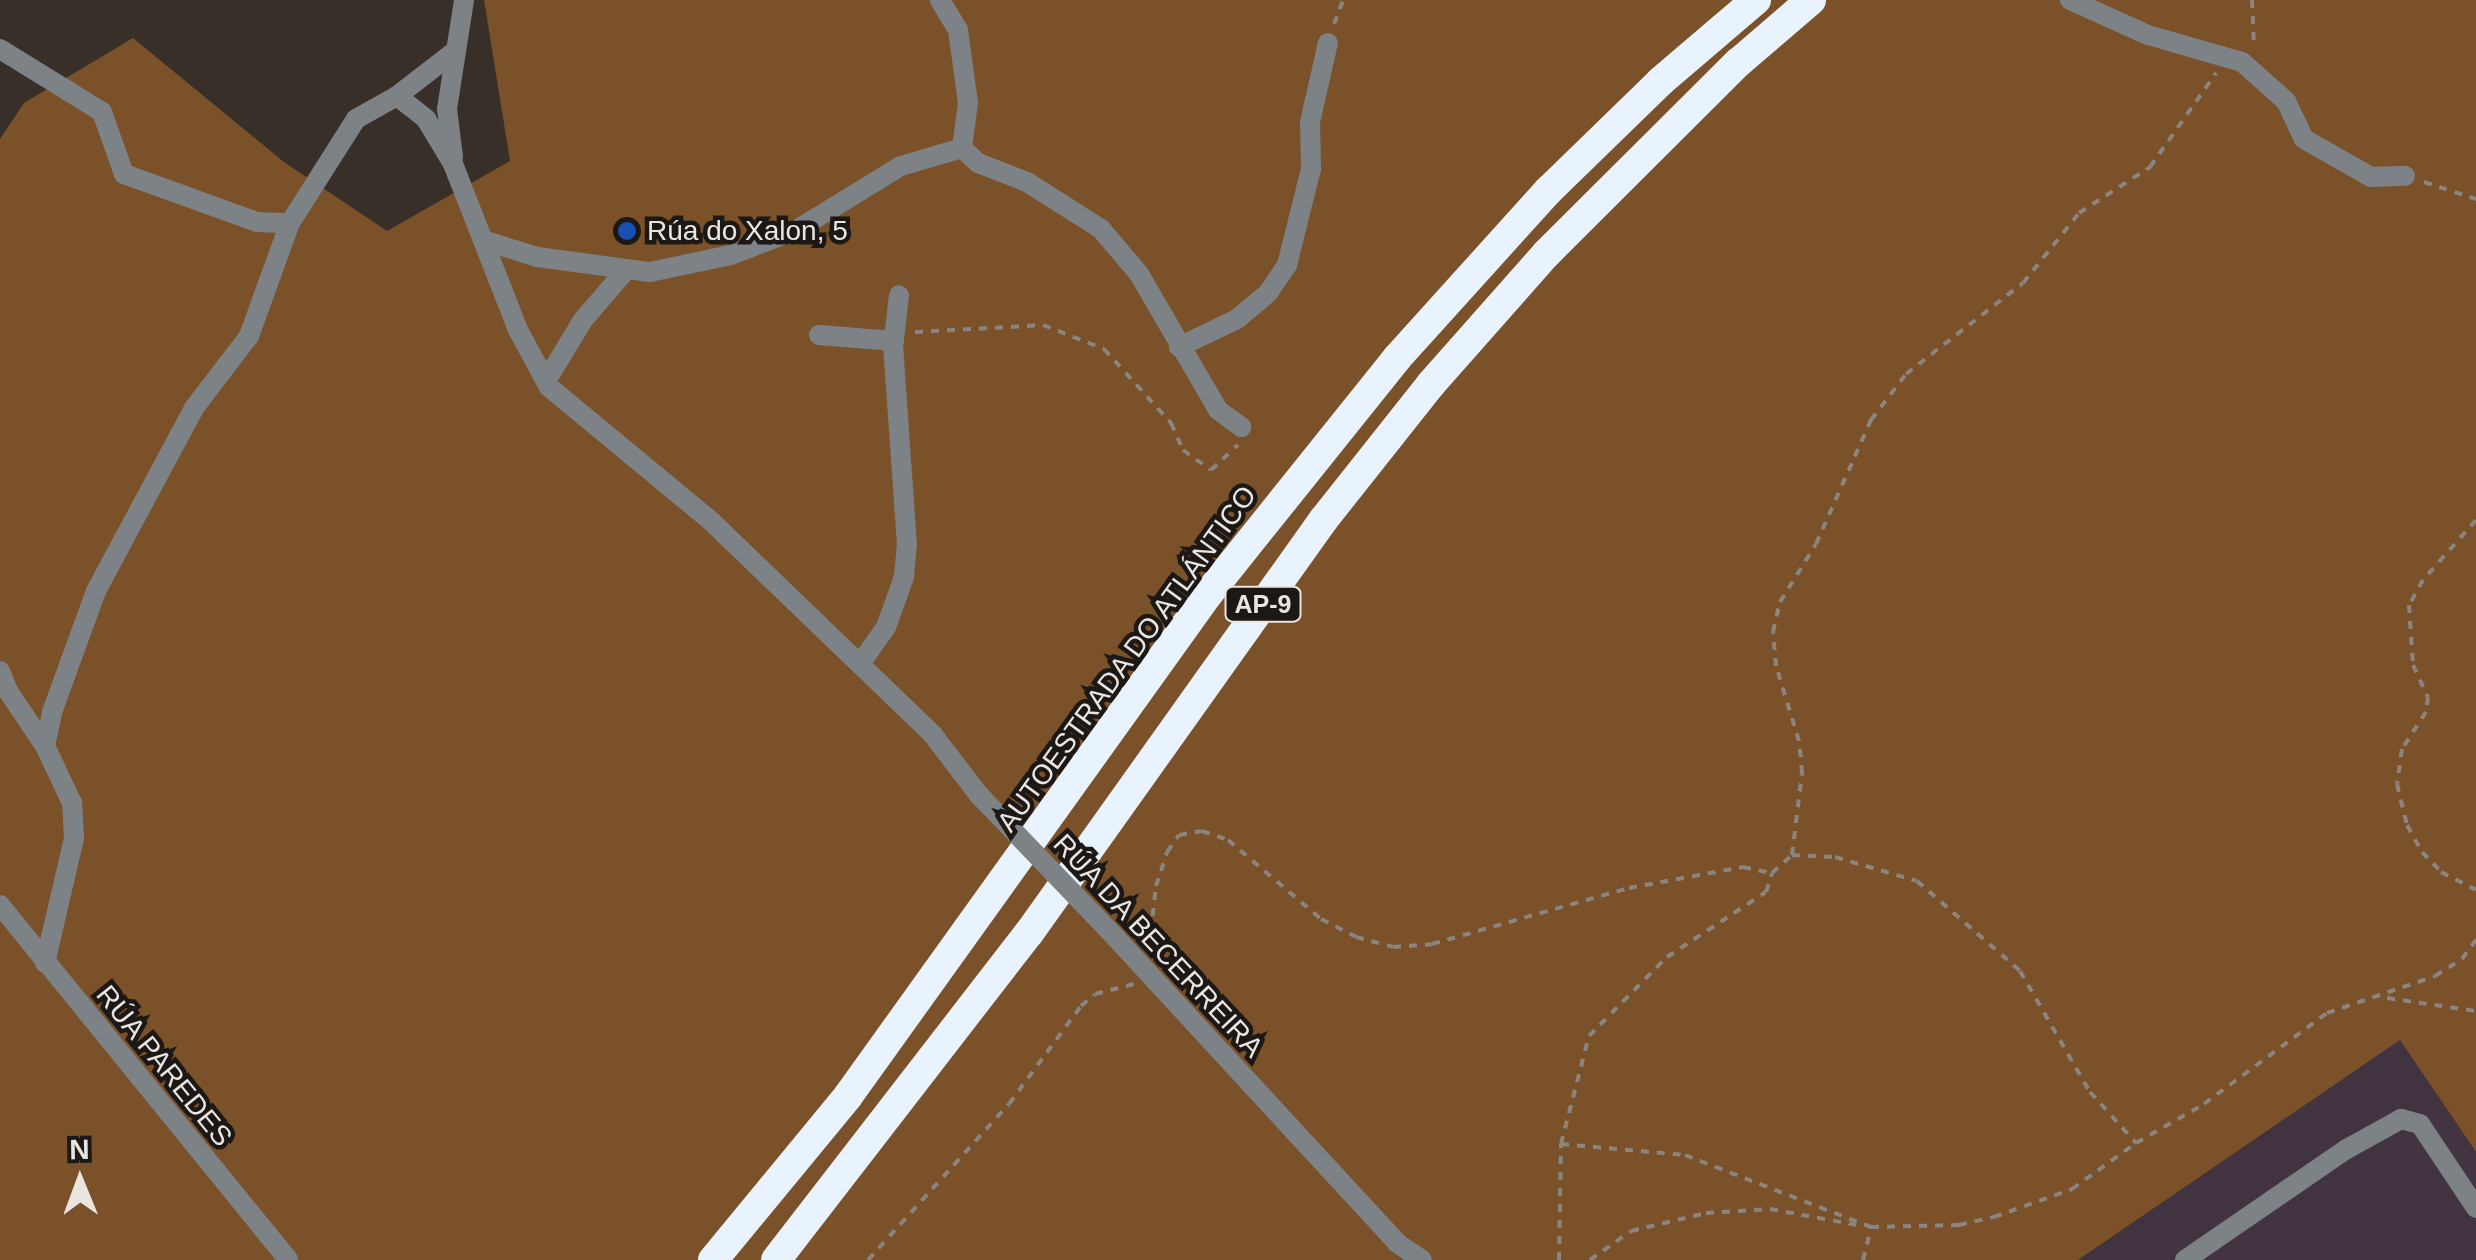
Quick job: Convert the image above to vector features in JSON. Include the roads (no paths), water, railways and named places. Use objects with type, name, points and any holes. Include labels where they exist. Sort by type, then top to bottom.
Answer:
[{"type":"highway","name":"AUTOESTRADA DO ATLÁNTICO","points":[[713,1260],[848,1096],[1208,594],[1397,358],[1549,190],[1662,82],[1756,0]]},
{"type":"highway","name":"AP-9","points":[[776,1260],[1028,933],[1324,520],[1432,384],[1547,252],[1738,62],[1811,0]]},
{"type":"street","name":"RÚA DA BECERREIRA","points":[[454,164],[447,109],[464,0]]},
{"type":"street","points":[[940,0],[958,30],[968,103],[962,148]]},
{"type":"street","points":[[2070,0],[2148,35],[2228,57],[2286,101],[2304,138],[2370,177],[2405,176]]},
{"type":"street","points":[[1179,346],[1237,319],[1268,293],[1288,265],[1311,169],[1310,122],[1328,42]]},
{"type":"street","points":[[0,49],[102,112],[112,129],[116,160],[124,174],[257,222],[290,223]]},
{"type":"street","points":[[45,746],[52,712],[96,591],[194,408],[249,336],[290,223],[356,119],[398,96],[454,52]]},
{"type":"street","name":"RÚA DA BECERREIRA","points":[[398,96],[426,119],[454,164],[518,330],[546,381],[712,522],[933,735],[979,795],[1397,1242],[1422,1260]]},
{"type":"street","points":[[483,240],[536,257],[650,272],[730,255],[798,229],[901,166],[962,148]]},
{"type":"street","points":[[962,148],[978,163],[1027,182],[1101,230],[1139,274],[1218,410],[1242,427]]},
{"type":"street","points":[[546,381],[583,320],[626,270]]},
{"type":"street","points":[[860,664],[886,627],[906,560],[894,337],[900,295]]},
{"type":"street","points":[[819,335],[894,337]]},
{"type":"street","points":[[0,670],[8,691],[45,746],[72,803],[74,838],[44,963]]},
{"type":"street","name":"RÚA PAREDES","points":[[0,905],[288,1260]]},
{"type":"street","points":[[2185,1260],[2345,1150],[2401,1120],[2420,1124],[2476,1208]]},
{"type":"place","name":"Rúa do Xalon, 5","points":[[627,231]]}]
